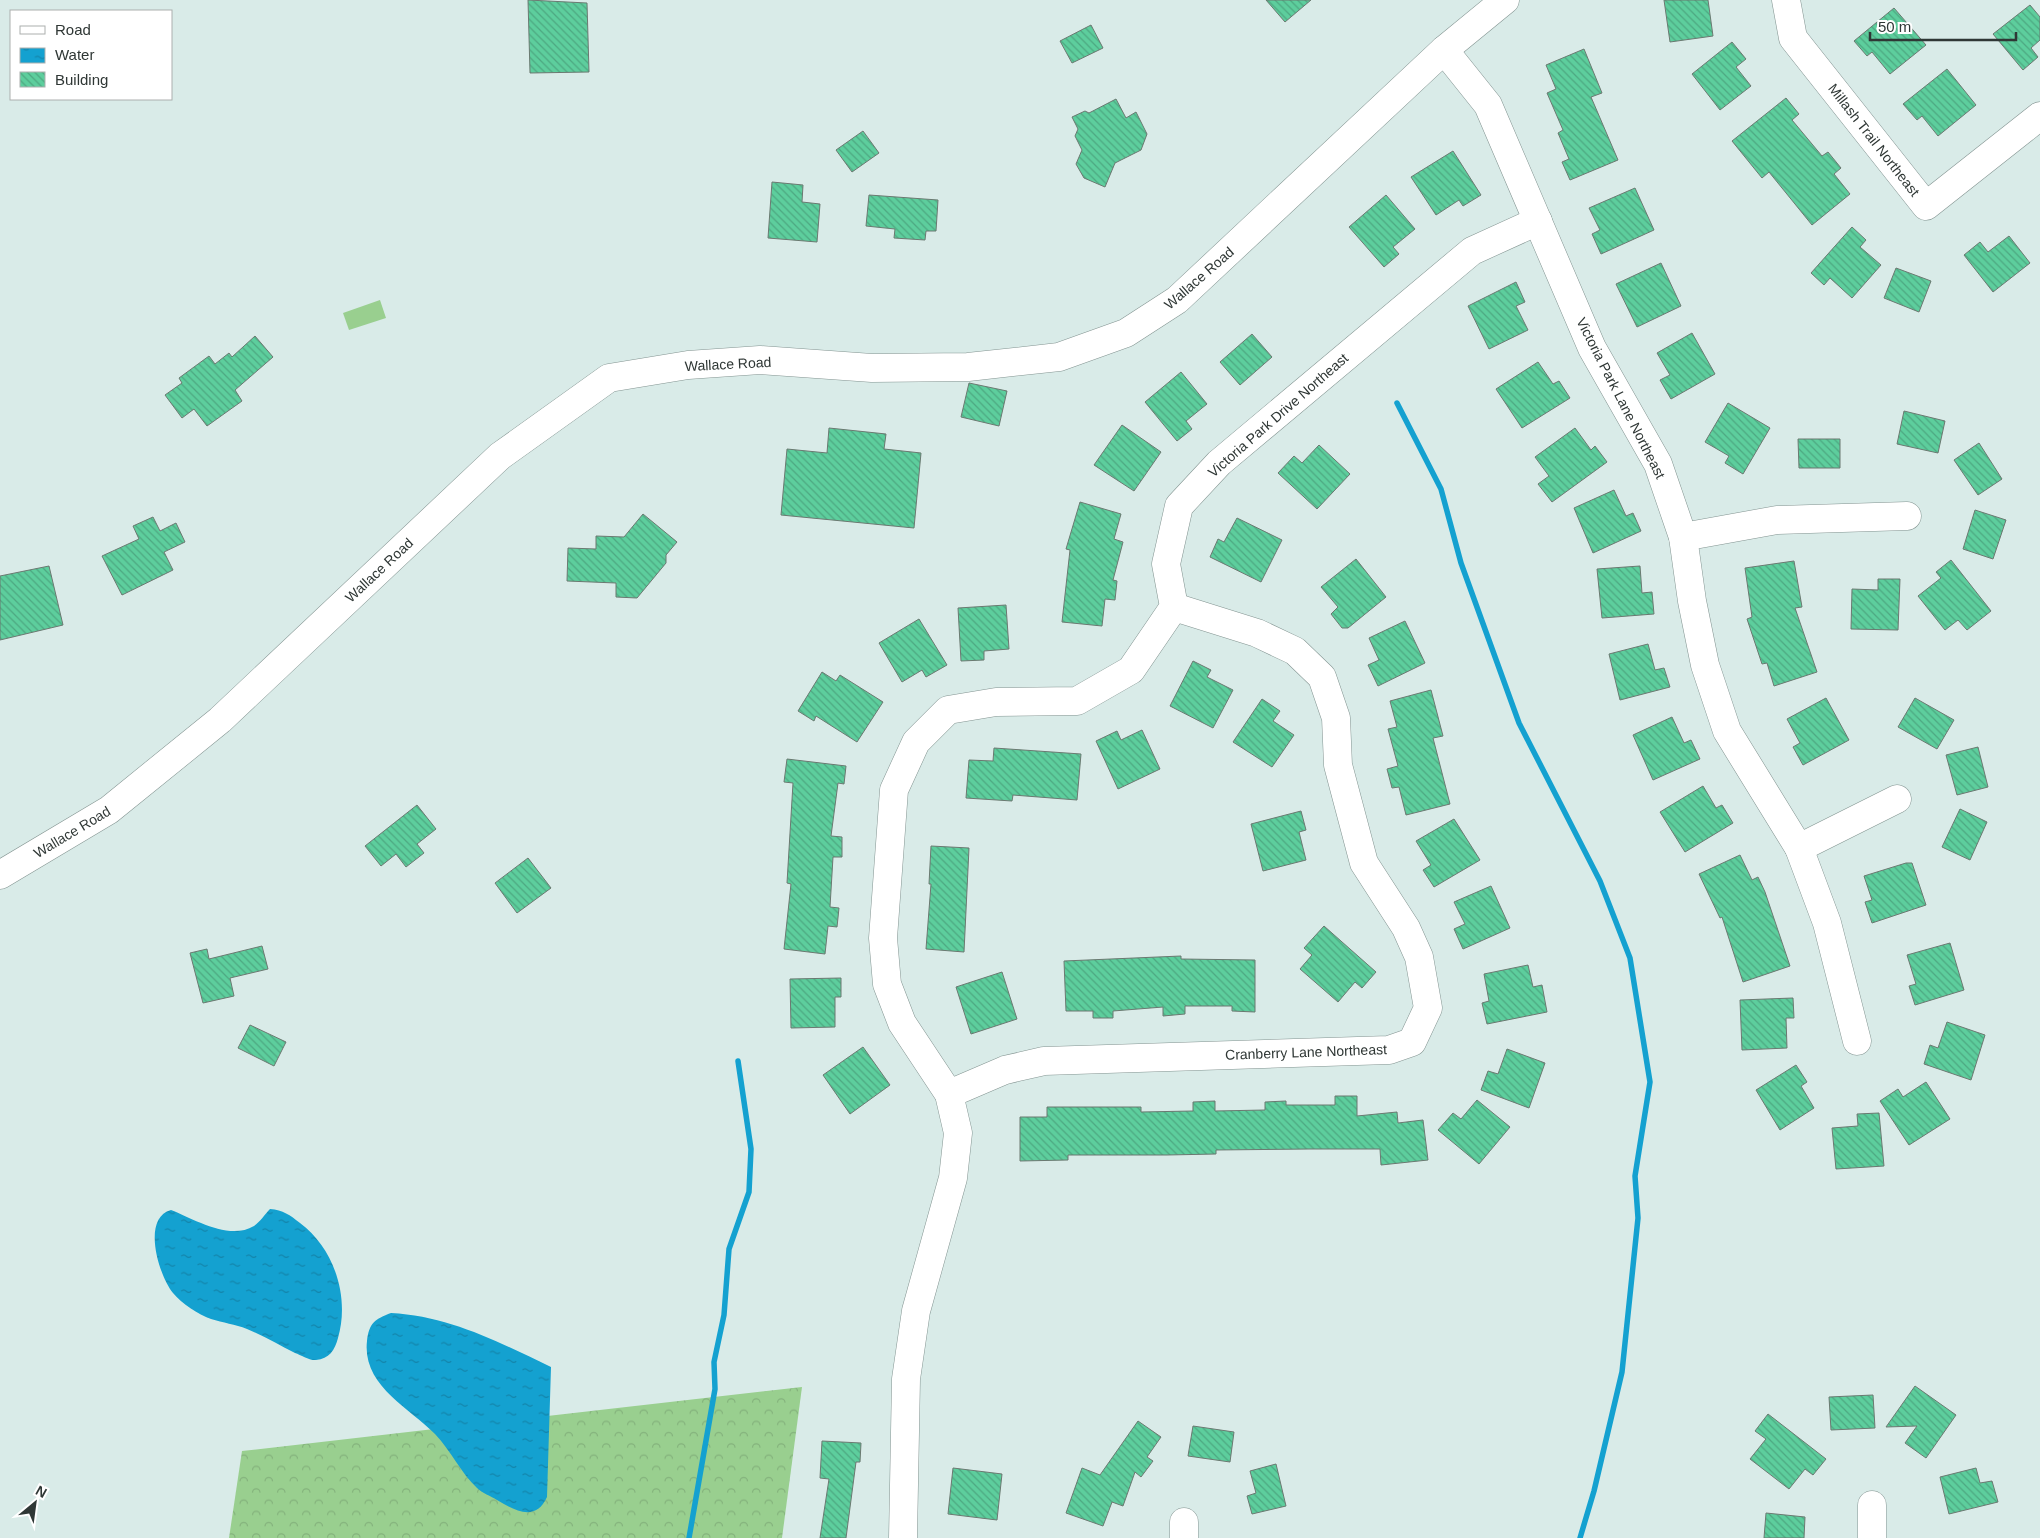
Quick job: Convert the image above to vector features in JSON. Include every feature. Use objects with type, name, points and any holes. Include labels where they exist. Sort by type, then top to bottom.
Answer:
[{"type":"street","name":"Wallace Road","points":[[0,875],[109,810],[220,720],[500,456],[609,378],[688,365],[760,360],[872,368],[968,367],[1059,357],[1126,333],[1177,300],[1444,50],[1505,0]]},
{"type":"street","name":"Millash Trail Northeast","points":[[1786,0],[1793,38],[1926,206],[2040,116]]},
{"type":"street","name":"Victoria Park Lane Northeast","points":[[1444,50],[1488,105],[1592,348],[1658,464],[1683,537],[1692,601],[1705,665],[1726,730],[1799,848],[1827,923],[1857,1041]]},
{"type":"street","name":"Victoria Park Drive Northeast","points":[[1174,607],[1166,564],[1179,506],[1219,463],[1472,251],[1538,221]]},
{"type":"street","points":[[1683,537],[1777,520],[1906,516]]},
{"type":"street","points":[[903,1538],[906,1379],[916,1311],[953,1178],[958,1133],[949,1094],[902,1023],[887,984],[883,938],[894,790],[916,742],[948,710],[996,702],[1077,701],[1131,670],[1174,607]]},
{"type":"street","name":"Cranberry Lane Northeast","points":[[949,1094],[1005,1070],[1044,1061],[1389,1050],[1412,1042],[1428,1008],[1419,957],[1406,928],[1364,863],[1338,765],[1336,718],[1322,677],[1295,651],[1257,633],[1174,607]]},
{"type":"street","points":[[1799,848],[1897,799]]},
{"type":"street","points":[[1872,1505],[1872,1538]]},
{"type":"green space","points":[[380,300],[386,318],[349,330],[343,313]]},
{"type":"green space","points":[[802,1387],[782,1538],[229,1538],[242,1451]]},
{"type":"water","points":[[270,1209],[279,1210],[290,1215],[312,1233],[322,1246],[336,1274],[342,1306],[341,1322],[335,1346],[328,1356],[324,1358],[308,1359],[247,1329],[211,1319],[196,1311],[173,1293],[158,1261],[155,1235],[157,1224],[162,1215],[171,1210],[212,1227],[234,1231],[254,1226]]},
{"type":"water","points":[[391,1313],[433,1319],[453,1325],[493,1340],[551,1367],[547,1497],[537,1510],[525,1512],[511,1508],[479,1490],[466,1476],[435,1434],[379,1383],[367,1357],[368,1335],[374,1322]]},
{"type":"building","points":[[528,0],[587,3],[589,72],[530,73]]},
{"type":"building","points":[[1266,0],[1311,0],[1285,22]]},
{"type":"building","points":[[1664,0],[1708,0],[1713,36],[1670,42]]},
{"type":"building","points":[[2030,5],[2040,17],[2040,40],[2031,48],[2038,57],[2023,70],[1993,34]]},
{"type":"building","points":[[1894,8],[1926,45],[1890,74],[1872,52],[1867,56],[1854,41]]},
{"type":"building","points":[[1091,25],[1103,48],[1072,63],[1060,41]]},
{"type":"building","points":[[1732,42],[1746,59],[1736,67],[1751,86],[1720,110],[1692,74]]},
{"type":"building","points":[[1584,49],[1602,93],[1591,97],[1618,160],[1570,180],[1562,162],[1569,159],[1558,133],[1563,130],[1547,93],[1556,89],[1546,65]]},
{"type":"building","points":[[1947,69],[1976,105],[1938,136],[1922,116],[1917,120],[1903,104]]},
{"type":"building","points":[[1786,98],[1799,114],[1792,120],[1822,156],[1828,152],[1841,168],[1834,174],[1850,194],[1812,225],[1769,172],[1762,178],[1732,141]]},
{"type":"building","points":[[1116,99],[1126,118],[1136,112],[1147,134],[1141,150],[1115,163],[1105,187],[1084,178],[1076,164],[1082,150],[1075,136],[1078,129],[1072,117],[1085,111],[1089,113]]},
{"type":"building","points":[[863,131],[879,153],[852,172],[836,150]]},
{"type":"building","points":[[1453,151],[1481,195],[1463,206],[1459,200],[1436,215],[1411,177]]},
{"type":"building","points":[[772,182],[803,185],[802,202],[820,204],[817,242],[768,238]]},
{"type":"building","points":[[1635,188],[1654,230],[1601,254],[1592,234],[1600,230],[1589,208]]},
{"type":"building","points":[[869,195],[938,200],[936,231],[926,231],[925,240],[894,238],[895,229],[866,226]]},
{"type":"building","points":[[1386,195],[1415,229],[1393,247],[1399,254],[1384,267],[1349,227]]},
{"type":"building","points":[[1852,227],[1866,240],[1860,247],[1881,265],[1852,298],[1830,278],[1824,285],[1811,273]]},
{"type":"building","points":[[2009,236],[2030,263],[1993,292],[1964,255],[1980,242],[1988,252]]},
{"type":"building","points":[[1661,263],[1681,306],[1637,327],[1616,284]]},
{"type":"building","points":[[1896,268],[1931,281],[1919,312],[1884,298]]},
{"type":"building","points":[[1516,282],[1525,302],[1516,306],[1528,330],[1489,349],[1468,306]]},
{"type":"building","points":[[1692,333],[1715,374],[1671,399],[1660,380],[1670,375],[1657,353]]},
{"type":"building","points":[[1252,334],[1272,357],[1240,385],[1220,362]]},
{"type":"building","points":[[255,336],[273,357],[235,390],[242,401],[207,426],[194,409],[182,418],[165,395],[182,383],[179,378],[209,356],[215,364],[229,353],[232,357]]},
{"type":"building","points":[[1538,362],[1553,384],[1559,381],[1570,398],[1522,428],[1496,389]]},
{"type":"building","points":[[1181,372],[1207,404],[1186,421],[1192,429],[1177,441],[1145,402]]},
{"type":"building","points":[[969,383],[1007,391],[999,426],[961,417]]},
{"type":"building","points":[[1728,403],[1770,428],[1743,474],[1725,463],[1729,456],[1705,442]]},
{"type":"building","points":[[1904,411],[1945,421],[1938,453],[1897,444]]},
{"type":"building","points":[[1122,425],[1161,452],[1134,491],[1094,465]]},
{"type":"building","points":[[829,428],[886,434],[884,449],[921,453],[914,528],[781,515],[787,449],[827,453]]},
{"type":"building","points":[[1575,428],[1591,450],[1595,446],[1607,462],[1552,502],[1538,484],[1549,476],[1535,457]]},
{"type":"building","points":[[1798,439],[1840,439],[1840,468],[1799,468]]},
{"type":"building","points":[[1979,443],[2002,479],[1978,495],[1954,460]]},
{"type":"building","points":[[1319,445],[1350,474],[1317,509],[1278,473],[1294,456],[1302,463]]},
{"type":"building","points":[[1614,490],[1626,516],[1633,513],[1641,531],[1593,553],[1574,508]]},
{"type":"building","points":[[1080,502],[1121,514],[1114,539],[1123,542],[1113,580],[1117,581],[1115,600],[1105,599],[1102,626],[1062,622],[1070,550],[1066,549]]},
{"type":"building","points":[[1975,510],[2006,520],[1993,559],[1963,549]]},
{"type":"building","points":[[643,514],[677,542],[666,555],[666,563],[637,598],[616,597],[616,583],[567,581],[568,548],[596,549],[596,536],[624,537]]},
{"type":"building","points":[[153,517],[160,531],[176,523],[185,542],[164,552],[173,570],[122,595],[102,556],[139,539],[133,526]]},
{"type":"building","points":[[1237,518],[1282,540],[1261,582],[1210,557],[1218,539],[1224,542]]},
{"type":"building","points":[[1356,559],[1386,597],[1348,628],[1342,628],[1331,614],[1338,607],[1321,587]]},
{"type":"building","points":[[1951,560],[1991,611],[1967,630],[1958,620],[1945,630],[1918,596],[1941,578],[1936,572]]},
{"type":"building","points":[[1794,561],[1802,607],[1795,608],[1817,672],[1774,686],[1767,663],[1762,664],[1747,619],[1752,617],[1745,568]]},
{"type":"building","points":[[49,566],[63,625],[0,640],[0,576]]},
{"type":"building","points":[[1640,566],[1642,593],[1652,592],[1654,614],[1602,618],[1597,569]]},
{"type":"building","points":[[1878,579],[1900,579],[1898,630],[1851,629],[1852,589],[1878,590]]},
{"type":"building","points":[[1006,605],[1009,649],[984,651],[984,660],[961,661],[958,608]]},
{"type":"building","points":[[919,619],[947,665],[926,677],[922,670],[902,682],[879,643]]},
{"type":"building","points":[[1405,621],[1425,663],[1378,686],[1368,665],[1379,660],[1369,638]]},
{"type":"building","points":[[1648,644],[1655,670],[1664,668],[1670,687],[1620,700],[1609,654]]},
{"type":"building","points":[[1193,661],[1211,670],[1207,677],[1233,690],[1213,728],[1170,706]]},
{"type":"building","points":[[822,672],[836,681],[840,675],[883,702],[857,742],[816,716],[814,721],[798,711]]},
{"type":"building","points":[[1431,690],[1443,736],[1433,738],[1450,804],[1406,815],[1399,787],[1392,788],[1387,769],[1398,766],[1388,729],[1397,727],[1390,701]]},
{"type":"building","points":[[1826,698],[1849,740],[1803,765],[1793,747],[1800,743],[1787,719]]},
{"type":"building","points":[[1915,698],[1954,720],[1937,749],[1898,727]]},
{"type":"building","points":[[1262,699],[1280,711],[1273,721],[1294,735],[1272,767],[1233,742]]},
{"type":"building","points":[[1672,717],[1684,743],[1691,740],[1700,759],[1653,780],[1633,735]]},
{"type":"building","points":[[1142,730],[1160,769],[1118,789],[1096,741],[1117,731],[1121,740]]},
{"type":"building","points":[[1978,747],[1988,787],[1957,795],[1946,755]]},
{"type":"building","points":[[994,748],[1081,754],[1077,800],[1013,795],[1012,801],[966,798],[969,760],[993,761]]},
{"type":"building","points":[[787,759],[846,766],[844,784],[838,783],[831,836],[842,837],[842,857],[833,857],[830,907],[839,908],[837,927],[828,926],[825,954],[784,949],[791,884],[787,883],[793,783],[784,782]]},
{"type":"building","points":[[1703,786],[1716,808],[1722,805],[1733,823],[1685,852],[1660,812]]},
{"type":"building","points":[[417,805],[436,829],[417,844],[424,853],[406,867],[396,854],[381,866],[365,846]]},
{"type":"building","points":[[1960,809],[1987,822],[1970,860],[1942,847]]},
{"type":"building","points":[[1301,811],[1306,830],[1299,832],[1306,860],[1263,871],[1251,824]]},
{"type":"building","points":[[1454,819],[1480,860],[1434,887],[1423,870],[1431,865],[1416,841]]},
{"type":"building","points":[[931,846],[969,848],[964,952],[926,949],[931,884],[929,884]]},
{"type":"building","points":[[1740,855],[1752,880],[1758,877],[1765,892],[1790,966],[1743,982],[1722,917],[1720,918],[1699,874]]},
{"type":"building","points":[[528,858],[551,888],[517,913],[495,883]]},
{"type":"building","points":[[1906,863],[1912,863],[1926,905],[1872,923],[1865,902],[1872,900],[1864,876]]},
{"type":"building","points":[[1491,886],[1510,928],[1463,949],[1454,929],[1465,924],[1454,902]]},
{"type":"building","points":[[1324,926],[1376,972],[1362,988],[1355,982],[1338,1002],[1300,969],[1312,955],[1304,948]]},
{"type":"building","points":[[1950,943],[1964,990],[1915,1005],[1909,986],[1916,984],[1907,955]]},
{"type":"building","points":[[262,946],[268,969],[230,978],[234,996],[203,1003],[190,953],[207,949],[209,959]]},
{"type":"building","points":[[1181,956],[1181,959],[1255,960],[1255,1012],[1232,1011],[1232,1006],[1185,1006],[1185,1014],[1163,1016],[1163,1007],[1113,1011],[1113,1018],[1093,1018],[1093,1011],[1066,1011],[1064,961]]},
{"type":"building","points":[[1528,965],[1533,987],[1542,985],[1547,1012],[1487,1024],[1482,1003],[1489,1001],[1484,974]]},
{"type":"building","points":[[1002,972],[1017,1019],[971,1034],[956,987]]},
{"type":"building","points":[[841,978],[841,997],[835,997],[835,1027],[791,1028],[790,979]]},
{"type":"building","points":[[1793,998],[1794,1018],[1786,1018],[1787,1048],[1742,1050],[1740,1000]]},
{"type":"building","points":[[1947,1022],[1985,1035],[1971,1080],[1924,1064],[1930,1045],[1938,1048]]},
{"type":"building","points":[[250,1025],[286,1042],[274,1066],[238,1048]]},
{"type":"building","points":[[863,1047],[890,1085],[850,1114],[823,1075]]},
{"type":"building","points":[[1507,1049],[1545,1063],[1529,1108],[1481,1090],[1488,1071],[1498,1074]]},
{"type":"building","points":[[1796,1065],[1807,1082],[1801,1086],[1814,1108],[1780,1130],[1756,1090]]},
{"type":"building","points":[[1926,1082],[1950,1119],[1909,1145],[1880,1101],[1898,1089],[1903,1097]]},
{"type":"building","points":[[1335,1096],[1357,1096],[1357,1116],[1397,1112],[1398,1123],[1423,1120],[1428,1160],[1381,1165],[1380,1149],[1310,1149],[1216,1150],[1216,1154],[1068,1155],[1068,1160],[1020,1161],[1020,1117],[1047,1117],[1047,1107],[1141,1107],[1141,1112],[1193,1111],[1193,1102],[1215,1101],[1215,1111],[1265,1110],[1265,1102],[1286,1101],[1286,1105],[1335,1105]]},
{"type":"building","points":[[1477,1100],[1510,1127],[1479,1164],[1438,1130],[1453,1113],[1461,1119]]},
{"type":"building","points":[[1879,1113],[1884,1166],[1836,1169],[1832,1128],[1858,1126],[1857,1114]]},
{"type":"building","points":[[1915,1386],[1956,1415],[1926,1458],[1905,1443],[1917,1426],[1886,1427]]},
{"type":"building","points":[[1873,1395],[1875,1428],[1831,1430],[1829,1397]]},
{"type":"building","points":[[1768,1414],[1826,1459],[1813,1475],[1805,1469],[1789,1489],[1750,1459],[1766,1439],[1755,1431]]},
{"type":"building","points":[[1138,1421],[1161,1437],[1147,1457],[1153,1461],[1141,1477],[1135,1472],[1123,1506],[1112,1502],[1103,1526],[1066,1513],[1082,1468],[1100,1475]]},
{"type":"building","points":[[1193,1426],[1234,1432],[1230,1462],[1188,1456]]},
{"type":"building","points":[[822,1441],[861,1443],[860,1462],[856,1462],[846,1538],[820,1538],[829,1479],[820,1478]]},
{"type":"building","points":[[1276,1464],[1286,1506],[1252,1514],[1247,1496],[1256,1493],[1250,1471]]},
{"type":"building","points":[[953,1468],[1002,1474],[997,1520],[948,1514]]},
{"type":"building","points":[[1976,1468],[1980,1483],[1992,1481],[1998,1502],[1949,1514],[1940,1477]]},
{"type":"building","points":[[1766,1513],[1805,1517],[1804,1538],[1764,1538]]},
{"type":"waterway","points":[[1397,403],[1441,489],[1461,563],[1519,723],[1600,881],[1630,958],[1650,1082],[1635,1176],[1638,1218],[1622,1372],[1594,1491],[1580,1538]]},
{"type":"waterway","points":[[689,1538],[715,1389],[714,1362],[724,1315],[729,1249],[749,1192],[751,1149],[738,1061]]}]
